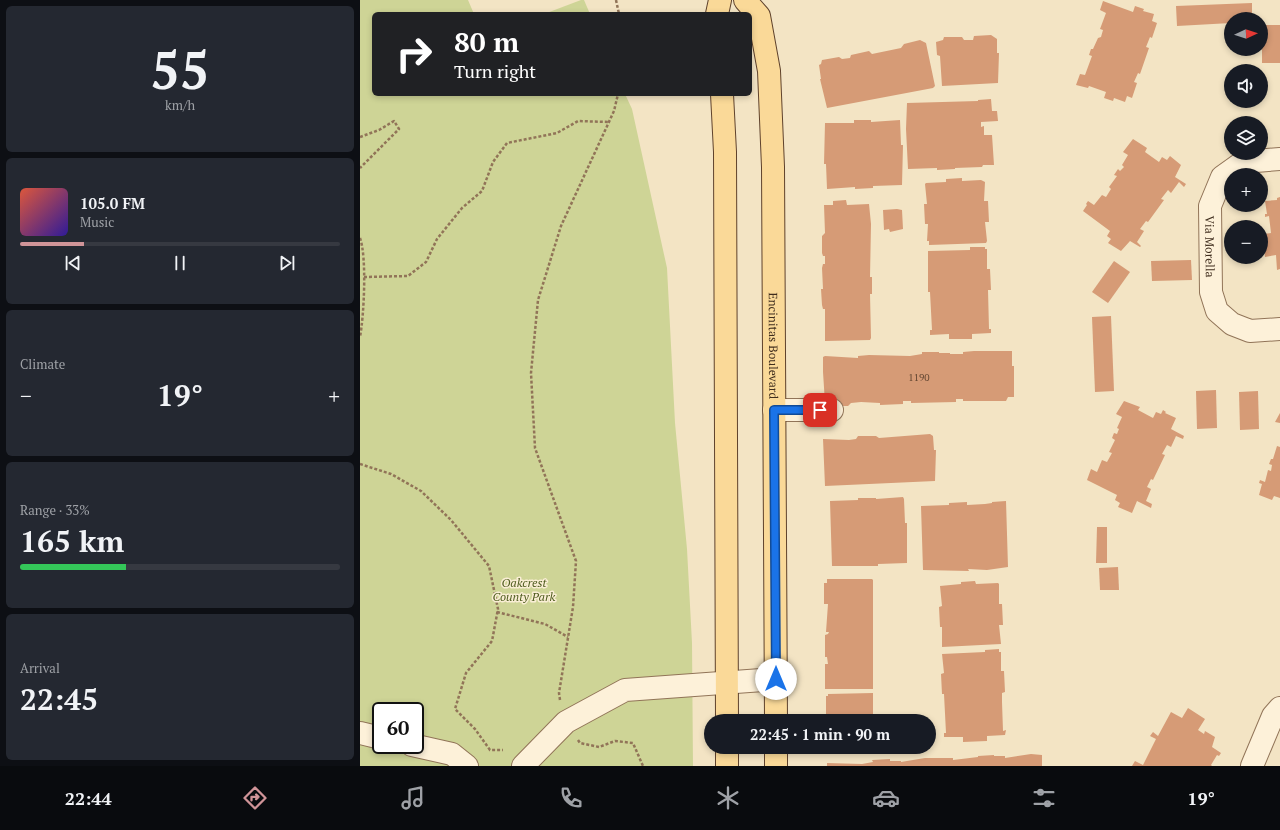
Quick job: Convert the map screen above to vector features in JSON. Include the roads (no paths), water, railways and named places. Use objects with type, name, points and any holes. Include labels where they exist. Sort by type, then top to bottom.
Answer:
[{"type":"main road","points":[[717,12],[720,0]]},
{"type":"main road","name":"Encinitas Boulevard","points":[[745,0],[759,16],[769,71],[773,167],[776,714]]},
{"type":"main road","points":[[722,96],[725,152],[727,714]]},
{"type":"main road","points":[[727,754],[727,766]]},
{"type":"main road","points":[[776,754],[776,766]]},
{"type":"street","name":"Via Morella","points":[[1280,159],[1243,162],[1222,177],[1210,206],[1211,292],[1217,311],[1232,324],[1250,330],[1280,329]]},
{"type":"street","points":[[774,410],[832,410]]},
{"type":"street","points":[[523,766],[566,722],[625,690],[776,679]]},
{"type":"street","points":[[1252,766],[1273,716],[1280,708]]},
{"type":"street","points":[[360,733],[372,736]]},
{"type":"street","points":[[424,748],[452,754],[467,766]]},
{"type":"park label","name":"Oakcrest County Park","points":[[524,589]]}]
